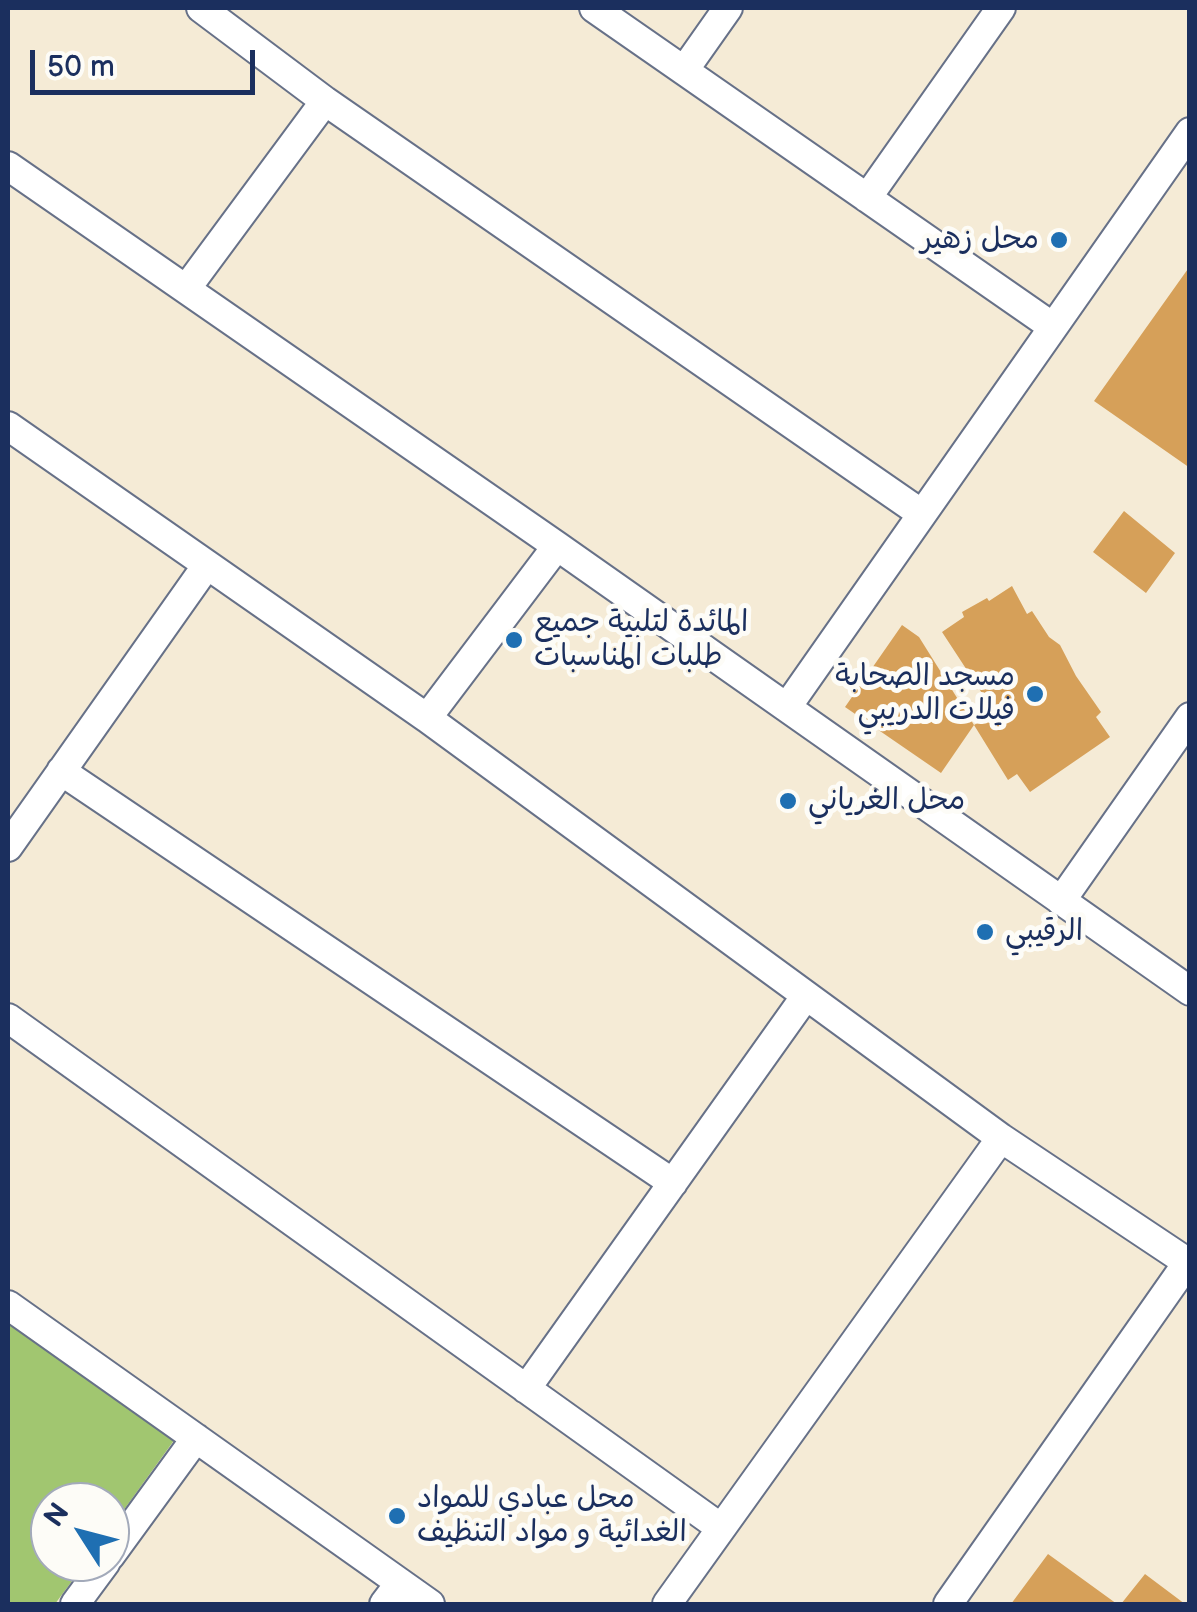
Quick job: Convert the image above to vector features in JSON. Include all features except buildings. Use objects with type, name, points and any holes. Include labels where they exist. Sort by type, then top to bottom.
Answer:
[{"type":"street","points":[[202,8],[325,102],[922,514]]},
{"type":"street","points":[[594,8],[1052,328]]},
{"type":"street","points":[[684,70],[728,8]]},
{"type":"street","points":[[868,198],[1001,8]]},
{"type":"street","points":[[186,289],[325,102]]},
{"type":"street","points":[[787,707],[1190,132]]},
{"type":"street","points":[[8,166],[1190,991]]},
{"type":"street","points":[[10,433],[427,718],[1001,1138],[1188,1261],[948,1604]]},
{"type":"street","points":[[427,718],[557,546]]},
{"type":"street","points":[[8,847],[207,565]]},
{"type":"street","points":[[1061,900],[1190,718]]},
{"type":"street","points":[[61,771],[672,1183]]},
{"type":"street","points":[[526,1389],[805,997]]},
{"type":"street","points":[[8,1018],[721,1528]]},
{"type":"street","points":[[667,1604],[1001,1138]]},
{"type":"street","points":[[8,1304],[196,1438],[392,1594],[430,1604]]},
{"type":"street","points":[[130,1529],[196,1438]]},
{"type":"street","points":[[75,1604],[91,1582]]},
{"type":"green space","points":[[8,1318],[175,1439],[130,1501],[130,1482],[30,1482],[30,1582],[71,1582],[55,1604],[8,1604]]},
{"type":"place","name":"محل زهير","points":[[1059,240]]},
{"type":"place","name":"المائدة لتلبية جميع طلبات المناسبات","points":[[514,640]]},
{"type":"place","name":"مسجد الصحابة فيلات الدريبي","points":[[1035,694]]},
{"type":"place","name":"محل الغرياني","points":[[788,801]]},
{"type":"place","name":"الرقيبي","points":[[985,932]]},
{"type":"place","name":"محل عبادي للمواد الغدائية و مواد التنظيف","points":[[397,1516]]}]
